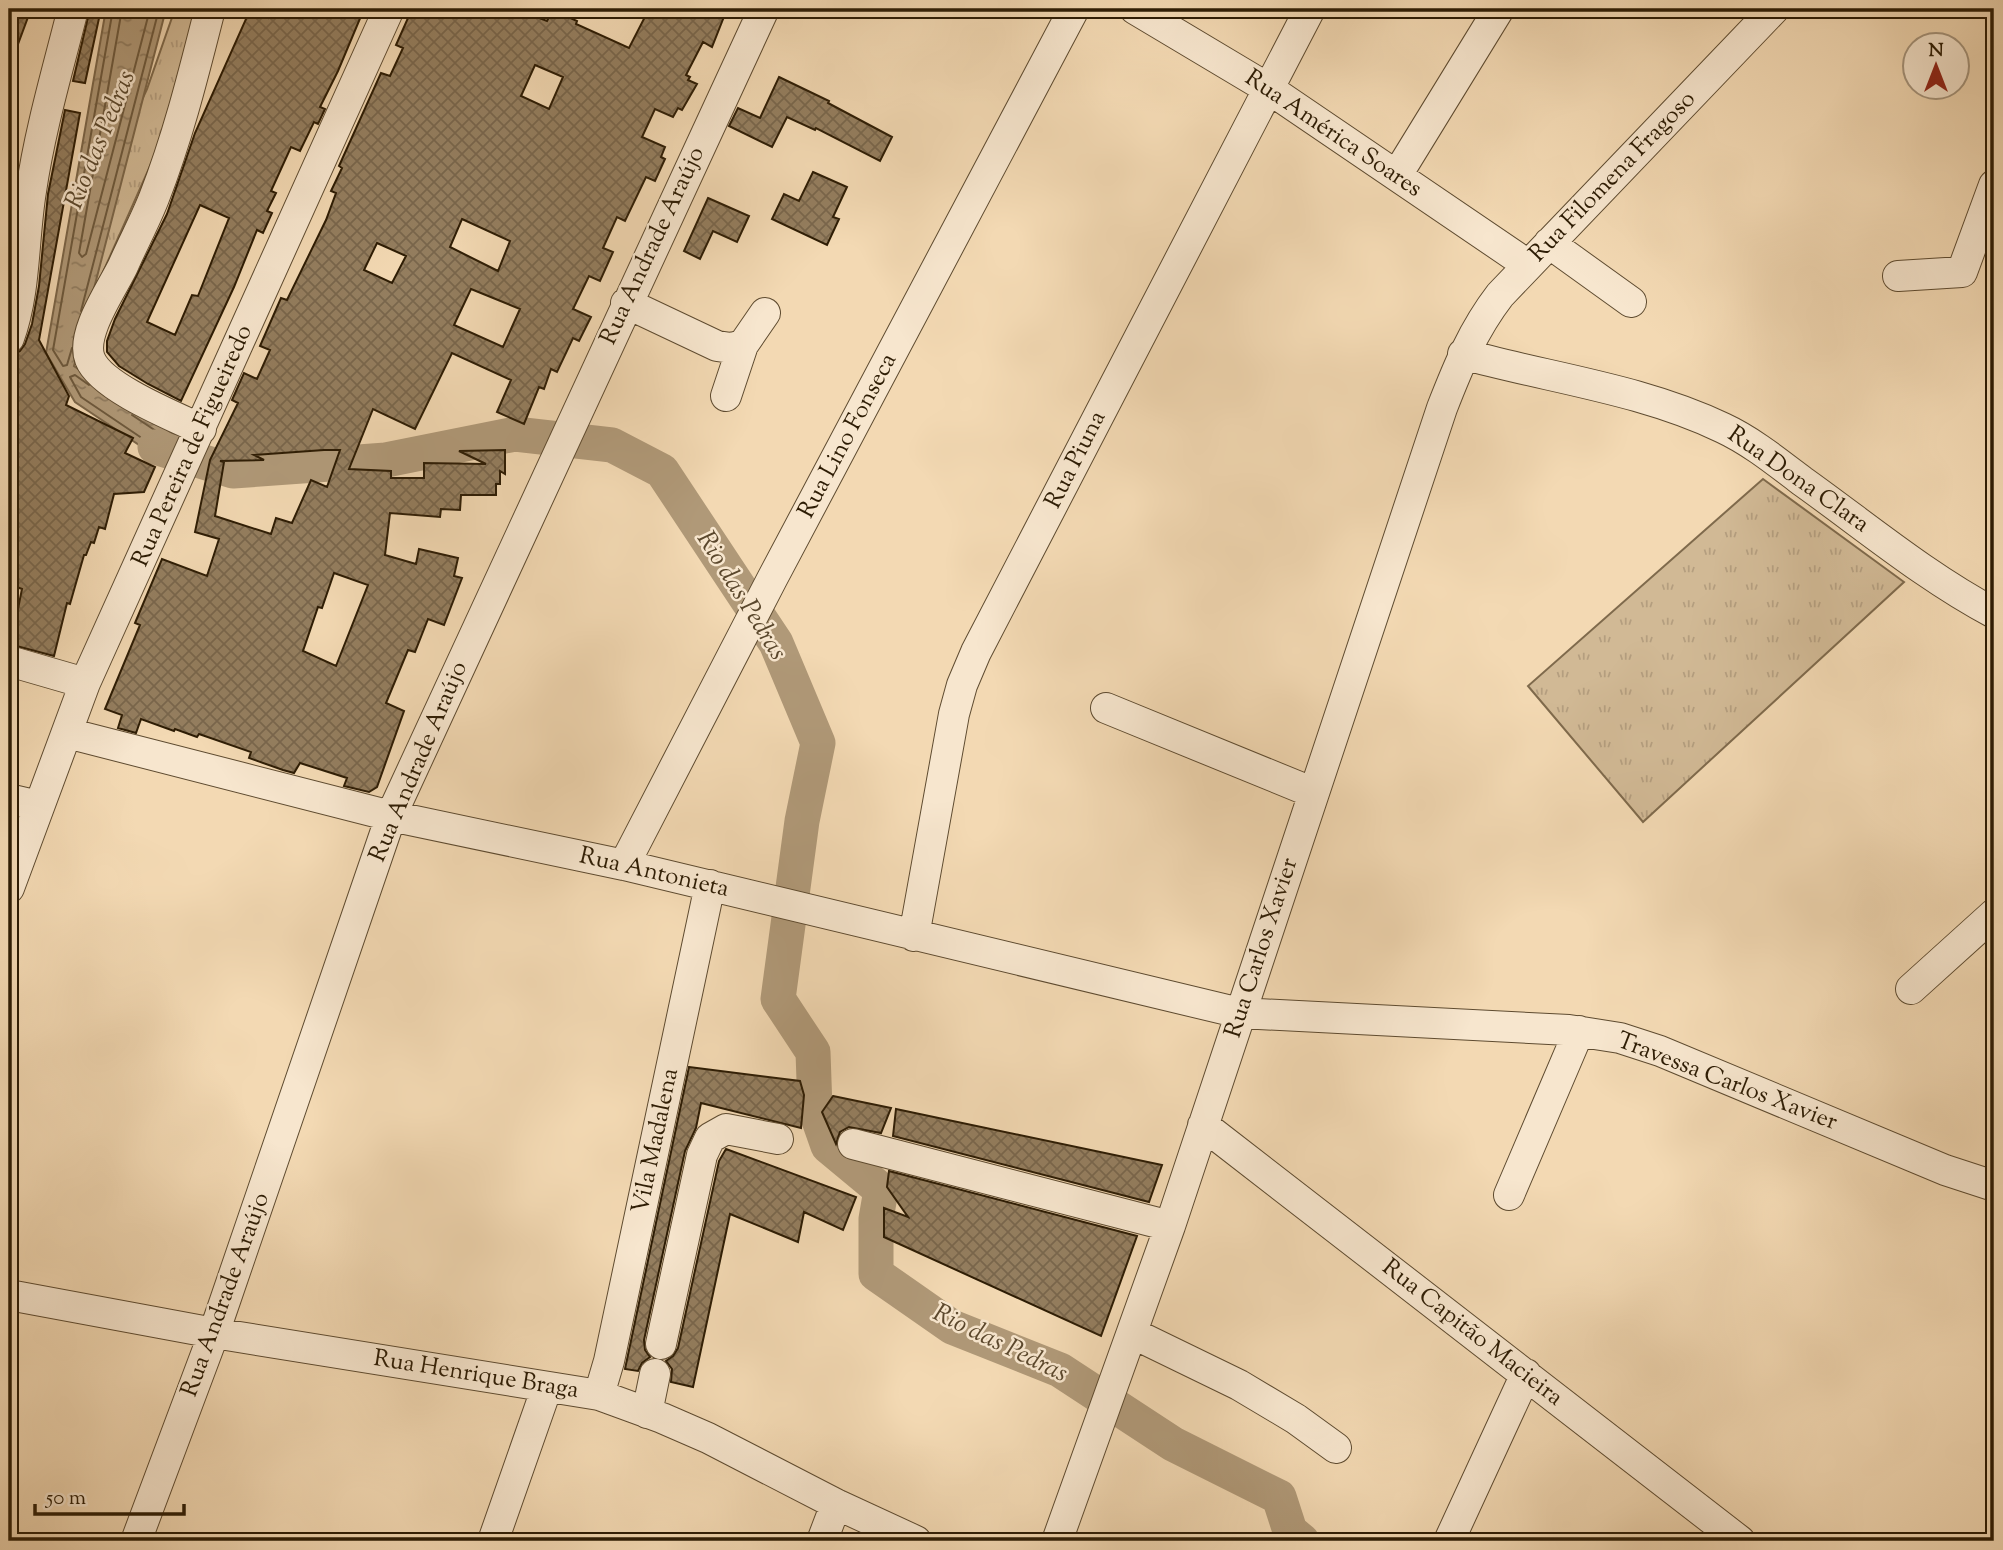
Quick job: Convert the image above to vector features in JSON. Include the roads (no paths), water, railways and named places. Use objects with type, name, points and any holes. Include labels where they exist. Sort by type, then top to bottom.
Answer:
[{"type":"street","points":[[9,338],[19,299],[27,210],[34,169],[73,9]]},
{"type":"street","points":[[194,443],[140,400],[96,370],[89,358],[87,345],[98,313],[154,198],[210,9]]},
{"type":"street","name":"Rua Pereira de Figueiredo","points":[[9,888],[85,683],[389,9]]},
{"type":"street","name":"Rua Andrade Araújo","points":[[136,1541],[214,1333],[391,816],[764,9]]},
{"type":"street","name":"Rua Lino Fonseca","points":[[624,865],[1074,9]]},
{"type":"street","name":"Rua América Soares","points":[[1135,9],[1269,89],[1528,265]]},
{"type":"street","name":"Rua Piuna","points":[[914,936],[954,714],[962,685],[1310,9]]},
{"type":"street","points":[[1397,175],[1499,9]]},
{"type":"street","name":"Rua Filomena Fragoso","points":[[1463,354],[1481,320],[1500,295],[1774,9]]},
{"type":"street","points":[[1898,276],[1962,272],[1994,185]]},
{"type":"street","points":[[1549,243],[1631,302]]},
{"type":"street","points":[[626,303],[717,346],[731,348],[743,345]]},
{"type":"street","points":[[726,396],[743,345],[765,313]]},
{"type":"street","name":"Rua Dona Clara","points":[[1463,354],[1641,397],[1692,414],[1725,429],[1762,451],[1957,591],[1994,613]]},
{"type":"street","name":"Rua Carlos Xavier","points":[[1057,1541],[1170,1226],[1438,421],[1463,354]]},
{"type":"street","points":[[9,660],[85,683]]},
{"type":"street","points":[[1107,708],[1314,793]]},
{"type":"street","name":"Rua Antonieta","points":[[67,733],[391,816],[624,865],[1240,1013]]},
{"type":"street","points":[[9,799],[40,806]]},
{"type":"street","name":"Vila Madalena","points":[[599,1395],[609,1361],[710,885]]},
{"type":"street","points":[[1911,989],[1994,914]]},
{"type":"street","name":"Travessa Carlos Xavier","points":[[1240,1013],[1579,1031],[1620,1038],[1660,1051],[1945,1170],[1994,1186]]},
{"type":"street","points":[[1509,1195],[1579,1031]]},
{"type":"street","name":"Rua Capitão Macieira","points":[[1203,1125],[1740,1541]]},
{"type":"street","points":[[661,1344],[702,1155],[710,1138],[726,1129],[778,1139]]},
{"type":"street","points":[[853,1144],[1170,1226]]},
{"type":"street","name":"Rua Henrique Braga","points":[[9,1295],[214,1333],[599,1395],[708,1438],[836,1504],[916,1541]]},
{"type":"street","points":[[1132,1334],[1239,1385],[1296,1419],[1336,1448]]},
{"type":"street","points":[[647,1413],[655,1374]]},
{"type":"street","points":[[1449,1541],[1526,1374]]},
{"type":"street","points":[[493,1541],[547,1387]]},
{"type":"street","points":[[822,1541],[836,1504]]},
{"type":"water","points":[[106,9],[166,9],[74,366],[179,438],[166,463],[75,402],[46,353]]},
{"type":"waterway","name":"Rio das Pedras","points":[[155,447],[233,471],[386,460],[515,434],[612,445],[662,471],[776,643],[818,743],[802,821],[778,999],[813,1052],[815,1109],[828,1146],[881,1190],[876,1219],[876,1274],[952,1327],[1060,1370],[1173,1444],[1279,1497],[1290,1531],[1302,1541]]}]
